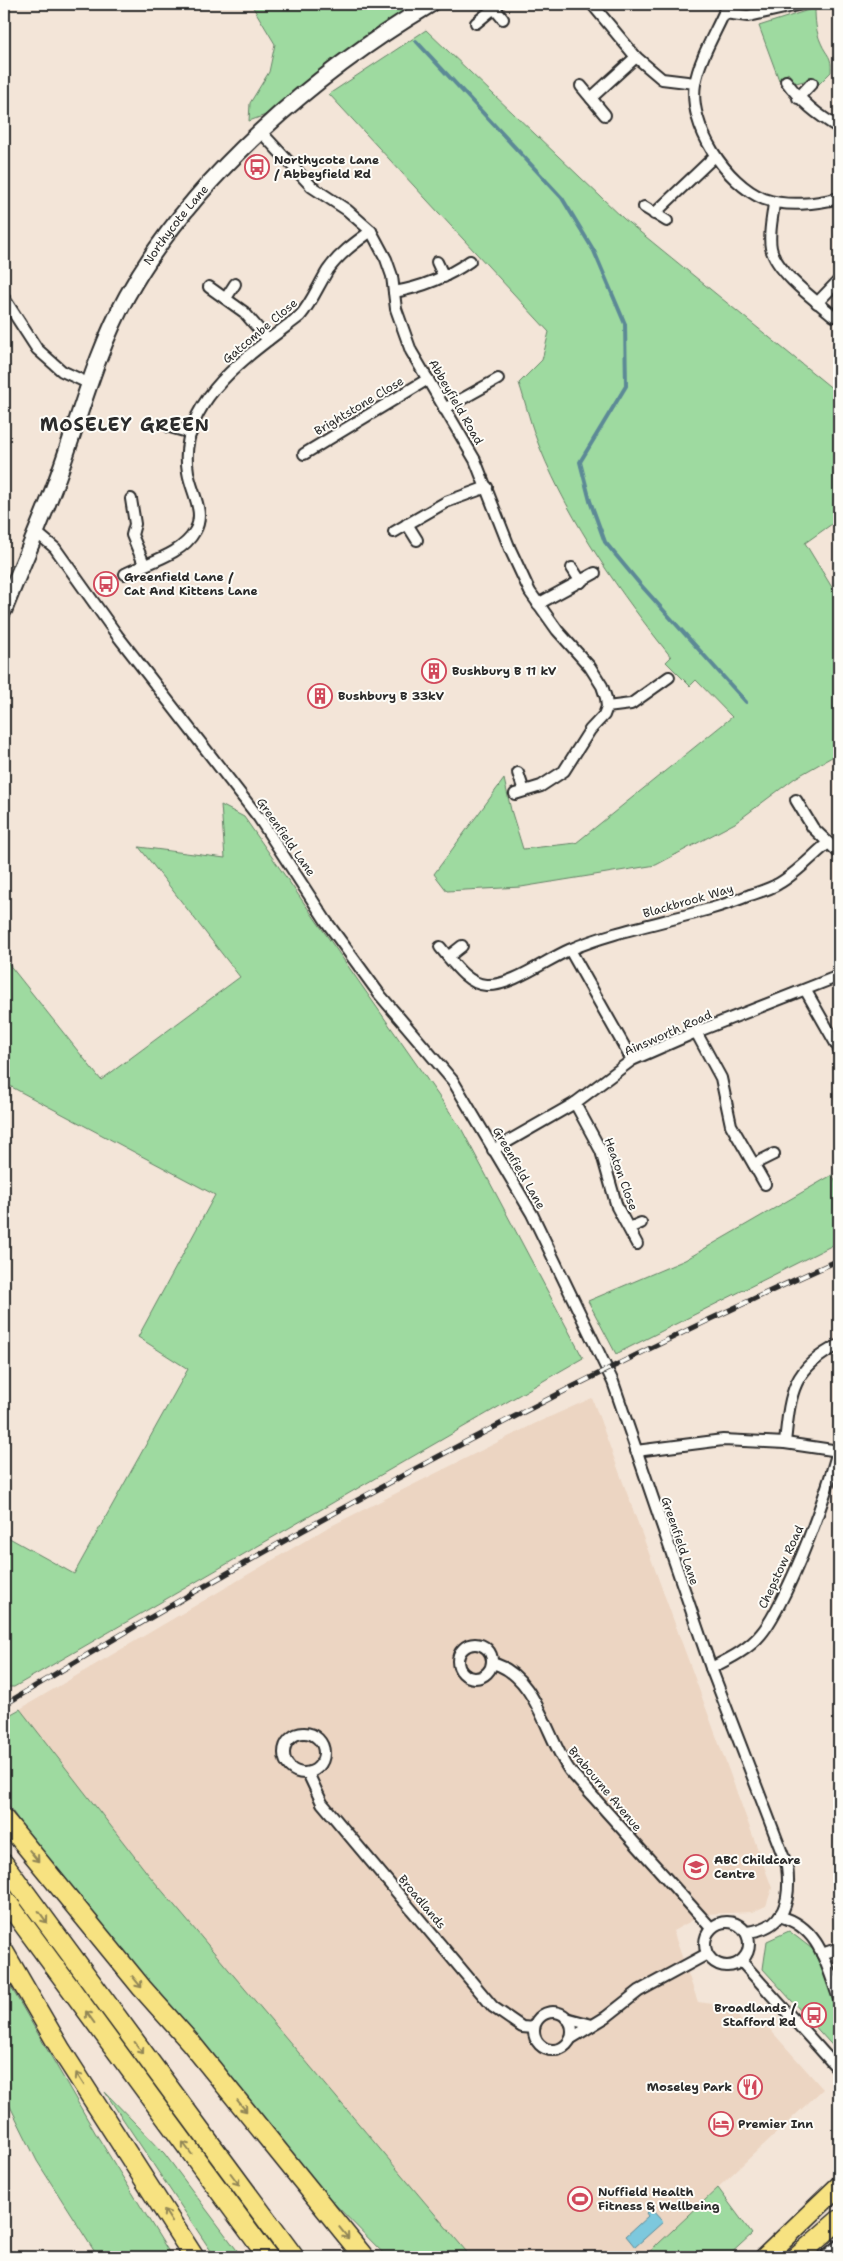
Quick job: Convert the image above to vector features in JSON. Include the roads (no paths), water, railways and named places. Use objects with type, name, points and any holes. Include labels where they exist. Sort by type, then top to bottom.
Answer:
[{"type":"highway","points":[[4,1819],[142,1988],[191,2044],[364,2257]]},
{"type":"highway","points":[[4,1864],[294,2257]]},
{"type":"highway","points":[[4,1898],[268,2257]]},
{"type":"highway","points":[[4,1952],[61,2050],[194,2257]]},
{"type":"highway","points":[[787,2236],[839,2171]]},
{"type":"highway","points":[[765,2257],[839,2186]]},
{"type":"highway","points":[[787,2236],[839,2202]]},
{"type":"highway","points":[[796,2257],[839,2220]]},
{"type":"street","name":"Northycote Lane","points":[[4,610],[56,482],[112,326],[144,266],[165,236],[209,184],[262,132],[332,72],[432,4]]},
{"type":"street","points":[[592,4],[636,57],[662,79],[695,83]]},
{"type":"street","points":[[802,4],[748,16],[724,8],[695,83],[694,97],[698,121],[704,138],[715,156],[752,192],[774,202],[794,204],[839,198]]},
{"type":"street","points":[[476,23],[496,6],[503,19]]},
{"type":"street","points":[[591,98],[636,57]]},
{"type":"street","points":[[786,81],[798,98],[818,115],[839,128]]},
{"type":"street","points":[[798,98],[812,83]]},
{"type":"street","points":[[581,86],[605,115]]},
{"type":"street","name":"Abbeyfield Road","points":[[262,132],[312,187],[347,210],[371,231],[386,259],[403,332],[474,460],[487,487],[510,549],[538,604],[590,667],[602,686],[607,707]]},
{"type":"street","points":[[654,214],[715,156]]},
{"type":"street","points":[[774,202],[770,233],[772,250],[779,266],[834,316]]},
{"type":"street","points":[[644,207],[667,220]]},
{"type":"street","name":"Gatcombe Close","points":[[125,574],[180,547],[190,540],[199,524],[200,513],[186,464],[191,433],[202,408],[228,374],[308,308],[328,270],[350,247],[371,231]]},
{"type":"street","points":[[394,292],[424,286],[444,277],[470,260]]},
{"type":"street","points":[[437,262],[444,277]]},
{"type":"street","points":[[817,302],[839,280]]},
{"type":"street","points":[[226,298],[235,284]]},
{"type":"street","points":[[209,287],[244,312],[268,340]]},
{"type":"street","points":[[4,298],[37,349],[62,371],[90,384]]},
{"type":"street","name":"Brightstone Close","points":[[304,454],[428,379]]},
{"type":"street","points":[[444,409],[498,379]]},
{"type":"street","points":[[170,427],[191,433]]},
{"type":"street","points":[[394,532],[446,502],[487,487]]},
{"type":"street","points":[[131,498],[135,524],[132,535],[144,564]]},
{"type":"street","points":[[407,524],[417,540]]},
{"type":"street","name":"Greenfield Lane","points":[[36,532],[55,548],[117,635],[259,818],[326,921],[380,995],[454,1081],[532,1214],[606,1366],[711,1668],[786,1866],[788,1898],[779,1916]]},
{"type":"street","points":[[572,568],[581,582]]},
{"type":"street","points":[[538,604],[595,573]]},
{"type":"street","points":[[518,773],[519,792],[541,786],[564,771],[590,730],[604,715],[607,707],[631,704],[669,677]]},
{"type":"street","points":[[796,800],[813,828],[839,853]]},
{"type":"street","name":"Blackbrook Way","points":[[440,948],[475,983],[486,986],[509,980],[570,950],[664,921],[725,906],[779,884],[828,843]]},
{"type":"street","points":[[448,956],[462,946]]},
{"type":"street","points":[[570,950],[632,1060]]},
{"type":"street","name":"Ainsworth Road","points":[[494,1150],[574,1103],[632,1060],[696,1032],[806,991],[839,976]]},
{"type":"street","points":[[806,991],[839,1050]]},
{"type":"street","points":[[696,1032],[721,1078],[732,1124],[765,1184]]},
{"type":"street","name":"Heaton Close","points":[[574,1103],[601,1150],[618,1207],[637,1244]]},
{"type":"street","points":[[754,1164],[774,1154]]},
{"type":"street","name":"Heaton Close","points":[[629,1228],[641,1222]]},
{"type":"street","points":[[785,1443],[792,1394],[802,1372],[809,1363],[839,1345]]},
{"type":"street","points":[[636,1450],[723,1440],[785,1443],[838,1451]]},
{"type":"street","name":"Chepstow Road","points":[[711,1668],[738,1654],[761,1634],[775,1613],[801,1560],[821,1510],[838,1451]]},
{"type":"street","name":"Brabourne Avenue","points":[[492,1663],[502,1666],[519,1678],[535,1701],[556,1749],[570,1771],[711,1928]]},
{"type":"street","points":[[298,1733],[311,1733],[317,1736],[324,1747],[323,1760],[320,1766],[308,1773],[302,1773],[290,1768],[284,1757],[285,1744],[293,1735],[298,1733]]},
{"type":"street","name":"Broadlands","points":[[308,1773],[322,1803],[493,2007],[522,2027],[534,2028]]},
{"type":"street","points":[[746,1932],[757,1931],[772,1924],[779,1916],[794,1920],[813,1938],[822,1954],[839,1999]]},
{"type":"street","points":[[723,1922],[730,1922],[742,1927],[746,1932],[749,1944],[741,1961],[729,1966],[722,1965],[711,1959],[707,1954],[705,1940],[711,1928],[723,1922]]},
{"type":"street","points":[[822,1954],[839,1948]]},
{"type":"street","points":[[592,2025],[566,2018],[556,2012],[550,2012],[537,2021],[534,2028],[536,2039],[545,2048],[561,2048],[570,2039],[592,2025],[640,1991],[707,1954]]},
{"type":"street","points":[[741,1961],[839,2070]]},
{"type":"street","points":[[566,2018],[572,2029],[570,2039]]},
{"type":"street","points":[[827,2257],[839,2245]]},
{"type":"water","points":[[651,2209],[663,2222],[635,2247],[626,2236],[648,2216],[646,2213]]},
{"type":"waterway","points":[[381,4],[383,8]]},
{"type":"waterway","points":[[416,41],[562,198],[594,251],[625,324],[626,386],[580,462],[590,501],[605,542],[639,583],[746,702]]},
{"type":"railway","points":[[4,1705],[208,1584],[415,1469],[625,1360],[839,1260]]},
{"type":"place","name":"Northycote Lane / Abbeyfield Rd","points":[[257,167]]},
{"type":"place","name":"Greenfield Lane / Cat And Kittens Lane","points":[[106,584]]},
{"type":"place","name":"Bushbury B 11 kV","points":[[434,671]]},
{"type":"place","name":"Bushbury B 33kV","points":[[320,696]]},
{"type":"place","name":"ABC Childcare Centre","points":[[696,1867]]},
{"type":"place","name":"Broadlands / Stafford Rd","points":[[814,2015]]},
{"type":"place","name":"Moseley Park","points":[[750,2087]]},
{"type":"place","name":"Premier Inn","points":[[721,2124]]},
{"type":"place","name":"Nuffield Health Fitness & Wellbeing","points":[[580,2199]]},
{"type":"district","name":"MOSELEY GREEN","points":[[125,425]]}]
